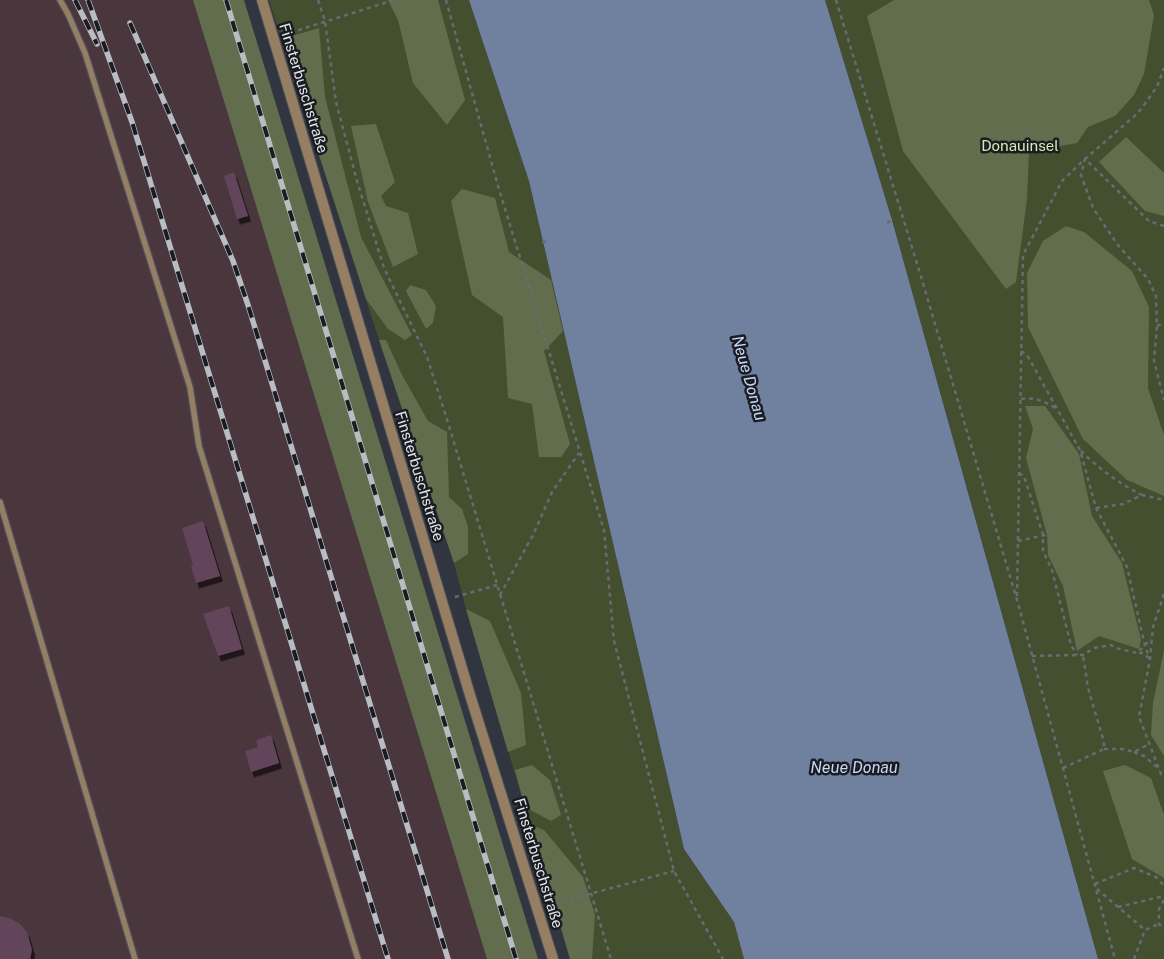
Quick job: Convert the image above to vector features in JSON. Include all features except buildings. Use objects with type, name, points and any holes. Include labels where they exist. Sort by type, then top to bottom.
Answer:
[{"type":"street","name":"Finsterbuschstraße","points":[[262,0],[470,694],[553,959]]},
{"type":"lane","points":[[60,0],[85,53],[190,387],[199,446],[358,959]]},
{"type":"lane","points":[[0,502],[135,959]]},
{"type":"path","points":[[318,0],[325,21],[336,102],[357,181],[384,268],[427,357],[446,413],[611,959]]},
{"type":"path","points":[[281,35],[394,0]]},
{"type":"path","points":[[446,0],[498,186],[604,530],[614,641],[674,871],[723,959]]},
{"type":"path","points":[[836,0],[922,279],[1017,600],[1115,959]]},
{"type":"path","points":[[1017,600],[1022,256],[1062,181],[1084,159],[1138,113],[1157,87],[1164,68]]},
{"type":"path","points":[[1084,159],[1149,221],[1164,226]]},
{"type":"path","points":[[1084,159],[1080,175],[1093,208],[1117,244],[1148,279],[1156,296],[1157,326],[1154,361],[1164,400]]},
{"type":"path","points":[[887,223],[892,220]]},
{"type":"path","points":[[542,242],[548,242]]},
{"type":"path","points":[[1157,326],[1164,323]]},
{"type":"path","points":[[1021,351],[1027,354],[1080,450],[1096,508],[1127,567],[1145,646],[1150,659]]},
{"type":"path","points":[[1020,399],[1030,398],[1039,400],[1057,409]]},
{"type":"path","points":[[1080,450],[1090,460],[1131,490],[1142,495],[1164,500]]},
{"type":"path","points":[[500,595],[534,533],[552,492],[580,452]]},
{"type":"path","points":[[1019,473],[1024,476],[1027,484],[1043,535],[1043,551],[1052,570],[1071,645],[1077,655]]},
{"type":"path","points":[[1096,508],[1122,504],[1142,495]]},
{"type":"path","points":[[1018,541],[1050,534]]},
{"type":"path","points":[[455,597],[497,585]]},
{"type":"path","points":[[1164,594],[1153,627],[1150,659],[1139,717],[1164,779]]},
{"type":"path","points":[[1137,653],[1152,638]]},
{"type":"path","points":[[1032,656],[1082,655],[1094,648],[1110,645],[1116,648],[1143,653],[1150,659]]},
{"type":"path","points":[[1082,655],[1088,688],[1104,742],[1104,749]]},
{"type":"path","points":[[1104,742],[1110,748]]},
{"type":"path","points":[[1134,752],[1149,744]]},
{"type":"path","points":[[1063,768],[1110,748],[1123,749],[1144,756],[1159,768]]},
{"type":"path","points":[[1095,884],[1134,868],[1156,878],[1164,886]]},
{"type":"path","points":[[548,907],[674,871]]},
{"type":"path","points":[[1096,889],[1145,930]]},
{"type":"path","points":[[1118,907],[1164,896]]},
{"type":"path","points":[[1164,900],[1159,909],[1159,924],[1164,929]]},
{"type":"path","points":[[1134,959],[1145,930],[1159,924]]},
{"type":"shaded area","points":[[0,0],[193,0],[487,959],[0,959]]},
{"type":"green space","points":[[193,0],[244,0],[538,959],[487,959]]},
{"type":"green space","points":[[269,0],[469,0],[529,181],[684,849],[734,922],[744,959],[570,959],[454,563],[379,340]]},
{"type":"green space","points":[[388,0],[438,0],[465,100],[447,125],[413,83],[398,20]]},
{"type":"green space","name":"Donauinsel","points":[[825,0],[1164,0],[1164,959],[1098,959],[892,220]]},
{"type":"green space","points":[[894,0],[1149,0],[1154,15],[1144,74],[1134,95],[1115,116],[1088,127],[1077,143],[1029,152],[1027,199],[1016,282],[1006,289],[903,151],[867,16]]},
{"type":"green space","points":[[319,28],[325,97],[361,237],[412,335],[405,340],[388,329],[366,299],[283,45],[285,38]]},
{"type":"green space","points":[[376,124],[395,182],[381,196],[386,206],[408,213],[418,254],[393,267],[368,202],[351,126]]},
{"type":"green space","points":[[1126,137],[1164,173],[1164,216],[1145,211],[1099,162]]},
{"type":"green space","points":[[462,189],[495,198],[509,252],[551,280],[563,331],[544,351],[570,444],[561,457],[539,457],[532,404],[508,398],[503,317],[472,295],[451,201]]},
{"type":"green space","points":[[1066,226],[1084,232],[1132,271],[1149,307],[1148,388],[1164,435],[1164,496],[1127,480],[1083,439],[1028,327],[1027,273],[1043,241]]},
{"type":"green space","points":[[410,285],[426,290],[436,306],[433,323],[426,329],[406,291]]},
{"type":"green space","points":[[379,340],[386,340],[402,375],[428,421],[447,432],[449,497],[462,509],[468,527],[468,554],[454,563]]},
{"type":"green space","points":[[1025,406],[1045,406],[1079,454],[1092,516],[1122,563],[1141,640],[1139,649],[1099,636],[1077,651],[1063,586],[1048,555],[1047,535],[1026,458],[1033,429]]},
{"type":"green space","points":[[466,609],[490,621],[521,693],[526,745],[508,752]]},
{"type":"green space","points":[[1164,650],[1164,756],[1151,735],[1153,703]]},
{"type":"green space","points":[[532,765],[550,780],[561,815],[551,821],[525,807],[515,770]]},
{"type":"green space","points":[[1125,765],[1151,778],[1164,815],[1164,878],[1132,859],[1103,771]]},
{"type":"green space","points":[[531,825],[544,830],[583,877],[595,915],[592,959],[570,959]]},
{"type":"water","name":"Neue Donau","points":[[469,0],[825,0],[892,220],[1098,959],[744,959],[734,922],[684,849],[529,181]]},
{"type":"railway","points":[[75,0],[97,44]]},
{"type":"railway","points":[[88,0],[132,122],[388,959]]},
{"type":"railway","points":[[226,0],[516,959]]},
{"type":"railway","points":[[130,23],[233,261],[248,305],[448,959]]}]
